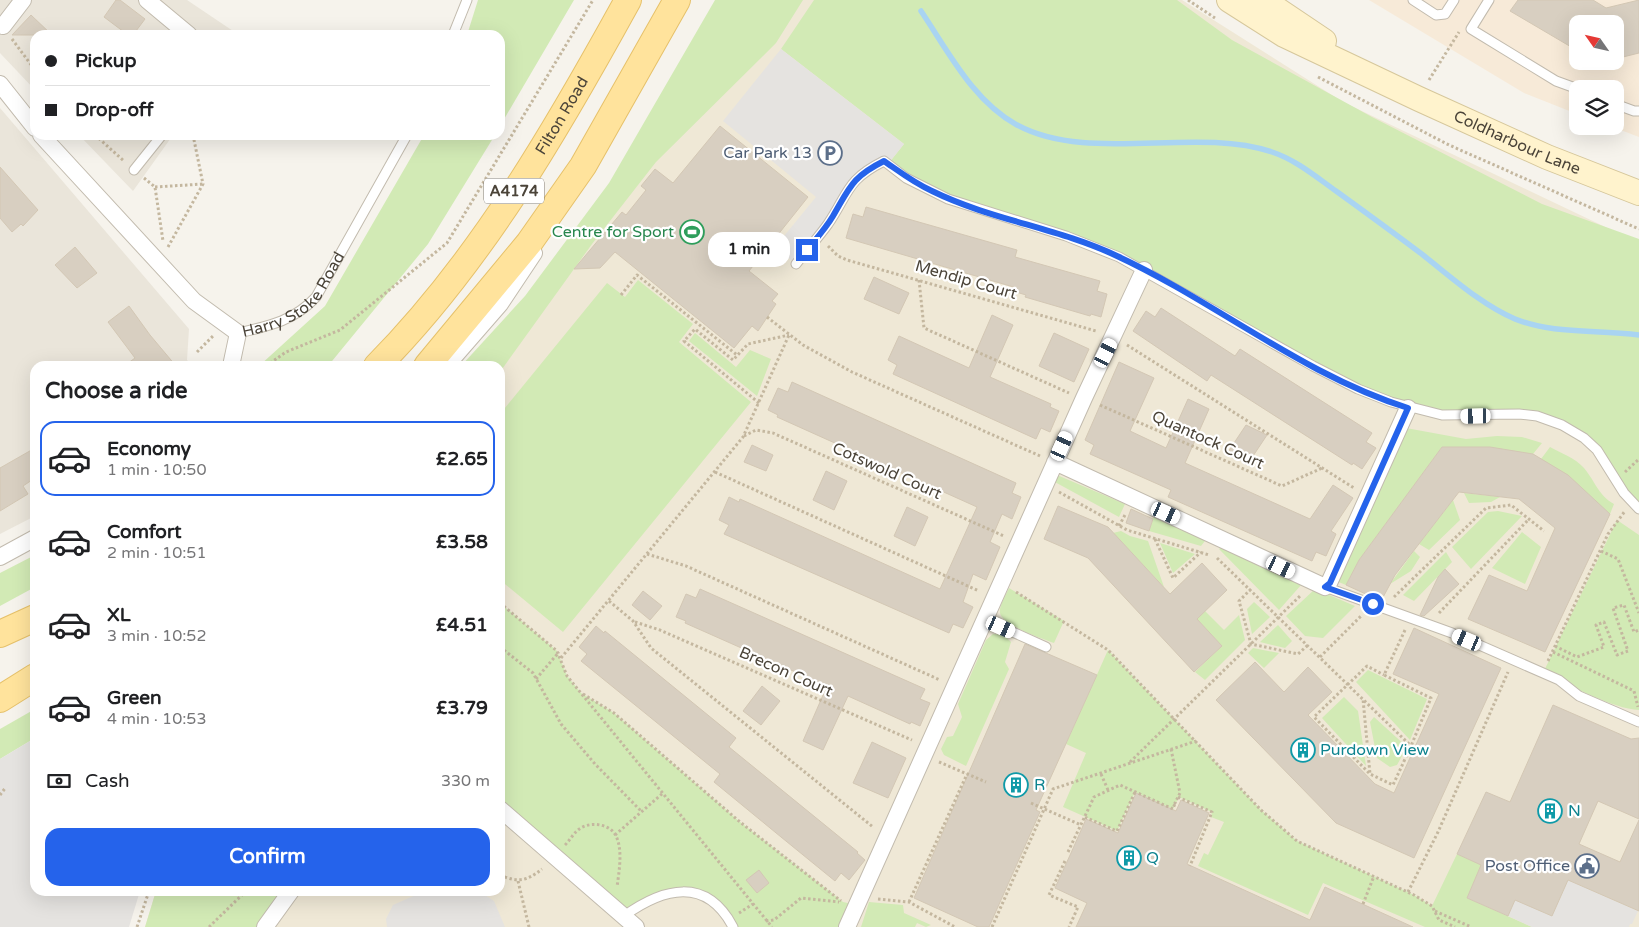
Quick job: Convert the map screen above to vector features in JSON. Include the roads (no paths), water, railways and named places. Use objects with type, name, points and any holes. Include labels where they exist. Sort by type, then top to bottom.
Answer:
[{"type":"main road","name":"Filton Road","points":[[380,361],[449,283],[497,218],[585,78],[628,0]]},
{"type":"main road","points":[[585,78],[648,0]]},
{"type":"main road","name":"A4174","points":[[431,361],[529,243],[583,166],[677,0]]},
{"type":"main road","points":[[0,634],[30,620]]},
{"type":"main road","points":[[0,699],[30,680]]},
{"type":"street","points":[[3,26],[23,0]]},
{"type":"street","points":[[146,0],[183,30]]},
{"type":"street","name":"Coldharbour Lane","points":[[1229,0],[1284,36],[1547,157],[1639,193]]},
{"type":"street","name":"Coldharbour Lane","points":[[1263,0],[1409,94]]},
{"type":"street","points":[[0,84],[30,122]]},
{"type":"street","name":"Harry Stoke Road","points":[[46,140],[181,288],[205,310],[232,328]]},
{"type":"street","points":[[450,361],[494,311],[518,279],[547,233],[583,166]]},
{"type":"street","points":[[847,927],[999,591],[1055,462],[1144,270]]},
{"type":"street","points":[[231,361],[232,328]]},
{"type":"street","points":[[1055,462],[1319,585],[1330,583],[1408,408]]},
{"type":"street","points":[[0,557],[30,541]]},
{"type":"street","points":[[505,813],[630,922]]},
{"type":"street","points":[[265,927],[287,896]]},
{"type":"lane","points":[[455,30],[466,0]]},
{"type":"lane","points":[[1413,0],[1436,15],[1445,14],[1454,0]]},
{"type":"lane","points":[[1489,0],[1471,29],[1556,81],[1569,86]]},
{"type":"lane","points":[[1624,107],[1639,111]]},
{"type":"lane","points":[[134,170],[158,140]]},
{"type":"lane","name":"Harry Stoke Road","points":[[232,328],[286,321],[307,307],[316,297],[404,140]]},
{"type":"lane","points":[[796,264],[819,236],[854,181],[884,161],[912,181],[948,199],[1083,242],[1120,257],[1343,382],[1408,408],[1451,416],[1519,414],[1553,421],[1576,433],[1597,450],[1624,493],[1636,506]]},
{"type":"lane","points":[[1319,585],[1428,624],[1513,660],[1559,680],[1578,696],[1639,722]]},
{"type":"lane","points":[[986,620],[1046,647]]},
{"type":"lane","points":[[630,922],[660,894],[687,892],[711,901],[724,912],[733,927]]},
{"type":"waterway","points":[[921,11],[974,89],[1001,115],[1017,125],[1045,136],[1076,142],[1109,144],[1209,142],[1242,145],[1272,152],[1289,159],[1313,174],[1467,290],[1515,319],[1561,330],[1639,335]]},
{"type":"place","name":"Car Park 13","points":[[830,153]]},
{"type":"place","name":"Centre for Sport","points":[[692,232]]},
{"type":"place","name":"Purdown View","points":[[1303,750]]},
{"type":"place","name":"R","points":[[1016,785]]},
{"type":"place","name":"N","points":[[1550,811]]},
{"type":"place","name":"Q","points":[[1129,858]]},
{"type":"place","name":"Post Office","points":[[1587,866]]}]
